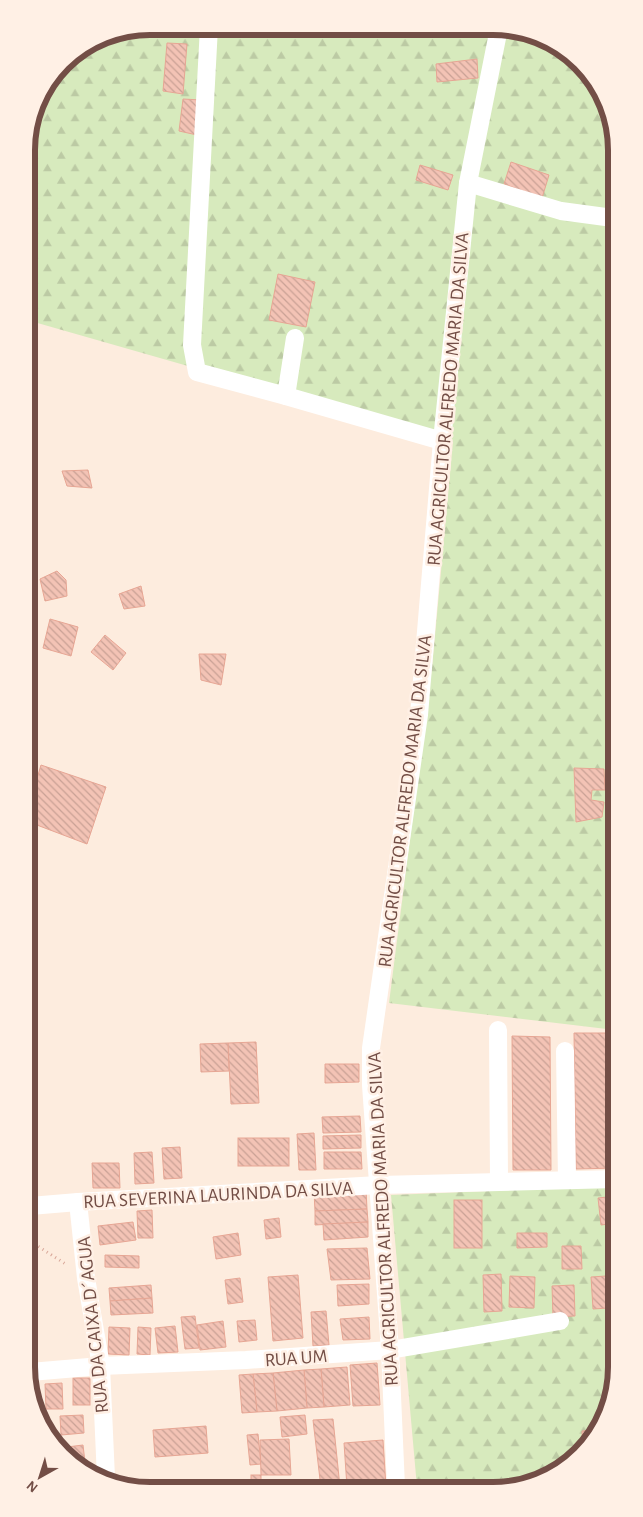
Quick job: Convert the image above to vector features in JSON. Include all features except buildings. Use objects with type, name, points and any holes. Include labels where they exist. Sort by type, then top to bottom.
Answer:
[{"type":"street","points":[[209,35],[192,345],[197,372],[442,441]]},
{"type":"street","name":"RUA AGRICULTOR ALFREDO MARIA DA SILVA","points":[[396,1482],[390,1350],[371,1048],[419,715],[442,441],[468,183],[498,35]]},
{"type":"street","points":[[468,183],[561,211],[608,217]]},
{"type":"street","points":[[286,396],[295,338]]},
{"type":"street","points":[[498,1030],[499,1182]]},
{"type":"street","points":[[565,1051],[567,1180]]},
{"type":"street","name":"RUA SEVERINA LAURINDA DA SILVA","points":[[35,1206],[379,1185],[608,1179]]},
{"type":"street","name":"RUA DA CAIXA D´AGUA","points":[[78,1202],[86,1278],[101,1366],[106,1473]]},
{"type":"street","name":"RUA UM","points":[[35,1372],[101,1366],[246,1360],[390,1350],[560,1321]]},
{"type":"path","points":[[35,1243],[86,1278]]},
{"type":"green space","points":[[142,35],[501,35],[523,39],[551,50],[574,69],[593,92],[604,120],[608,150],[608,1029],[389,1003],[432,668],[453,442],[35,322],[35,142],[37,127],[50,92],[69,69],[92,50],[120,39]]},
{"type":"green space","points":[[608,1186],[608,1375],[606,1390],[602,1404],[589,1431],[557,1463],[530,1476],[508,1481],[417,1482],[391,1195]]}]
